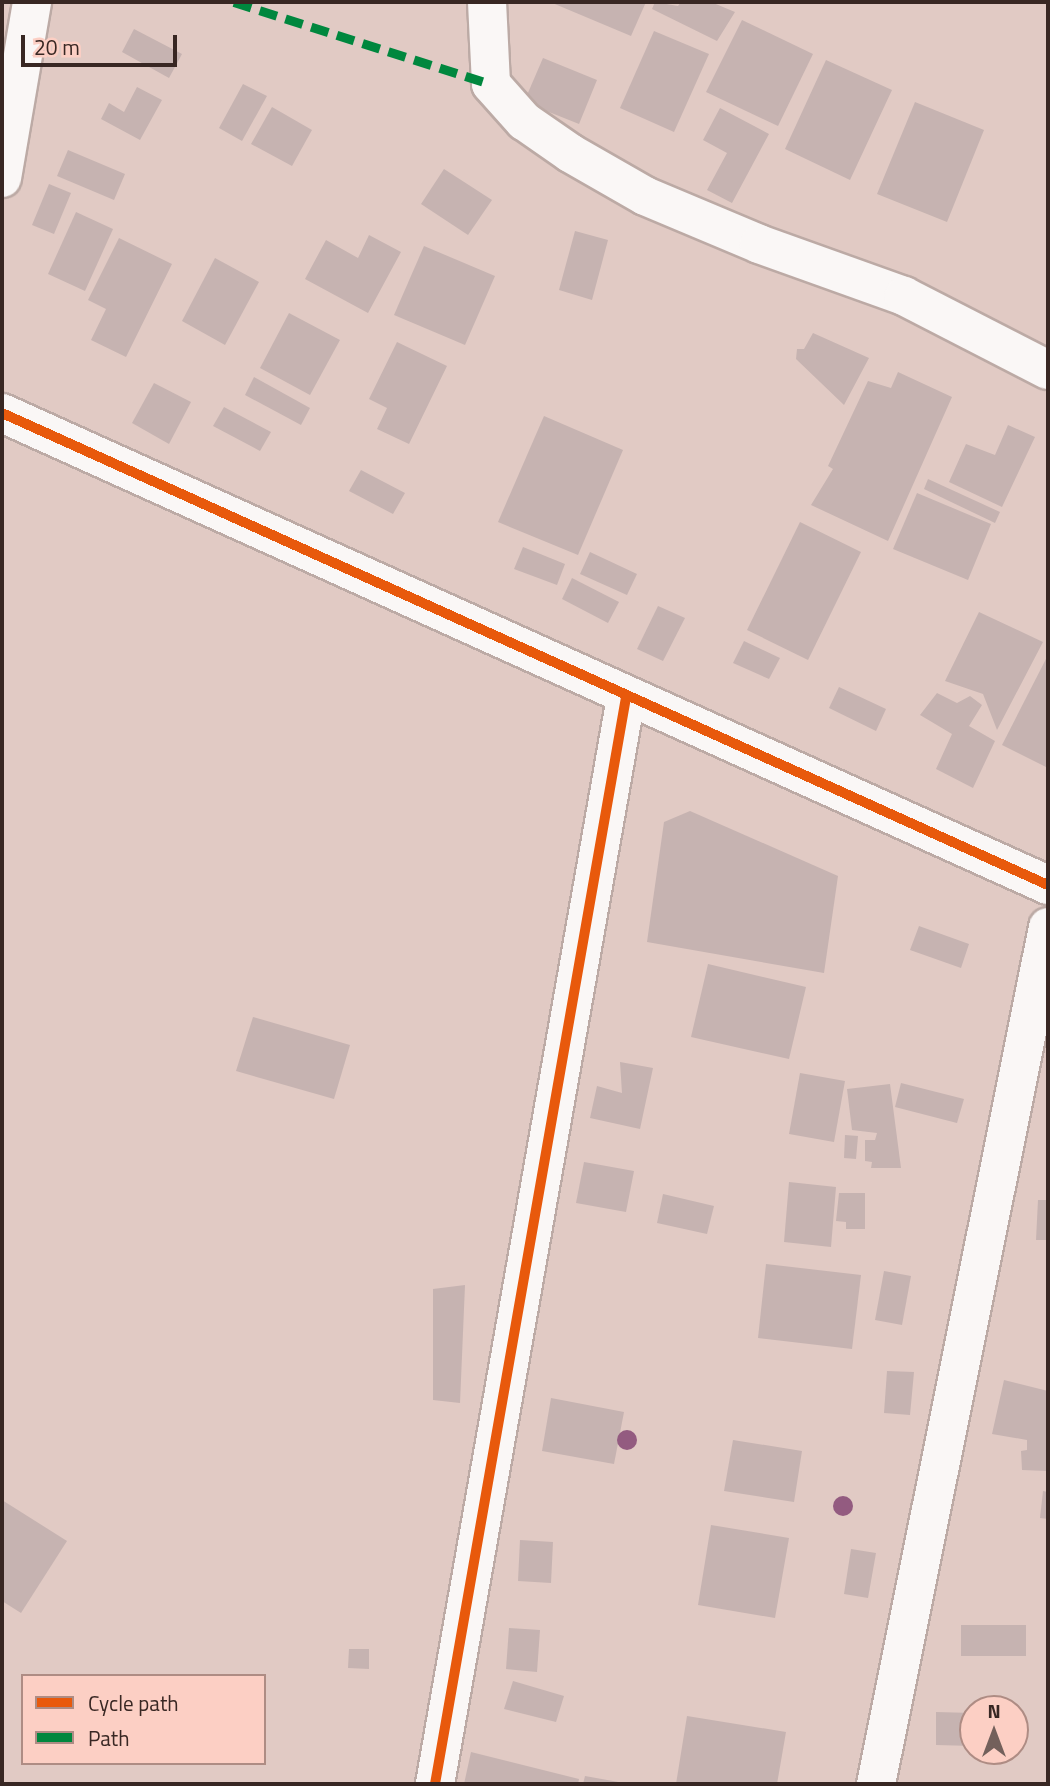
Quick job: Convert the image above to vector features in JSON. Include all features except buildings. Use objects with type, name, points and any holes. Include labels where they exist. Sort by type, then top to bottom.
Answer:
[{"type":"street","points":[[2,178],[32,2]]},
{"type":"street","points":[[487,2],[491,83],[524,121],[570,153],[645,196],[759,244],[904,296],[1048,370]]},
{"type":"street","points":[[2,412],[626,697],[1048,885]]},
{"type":"street","points":[[435,1784],[626,697]]},
{"type":"street","points":[[876,1784],[1048,927]]},
{"type":"marked path","points":[[234,2],[491,84]]},
{"type":"cycle path","points":[[2,413],[1048,885]]},
{"type":"cycle path","points":[[435,1784],[626,697]]}]
